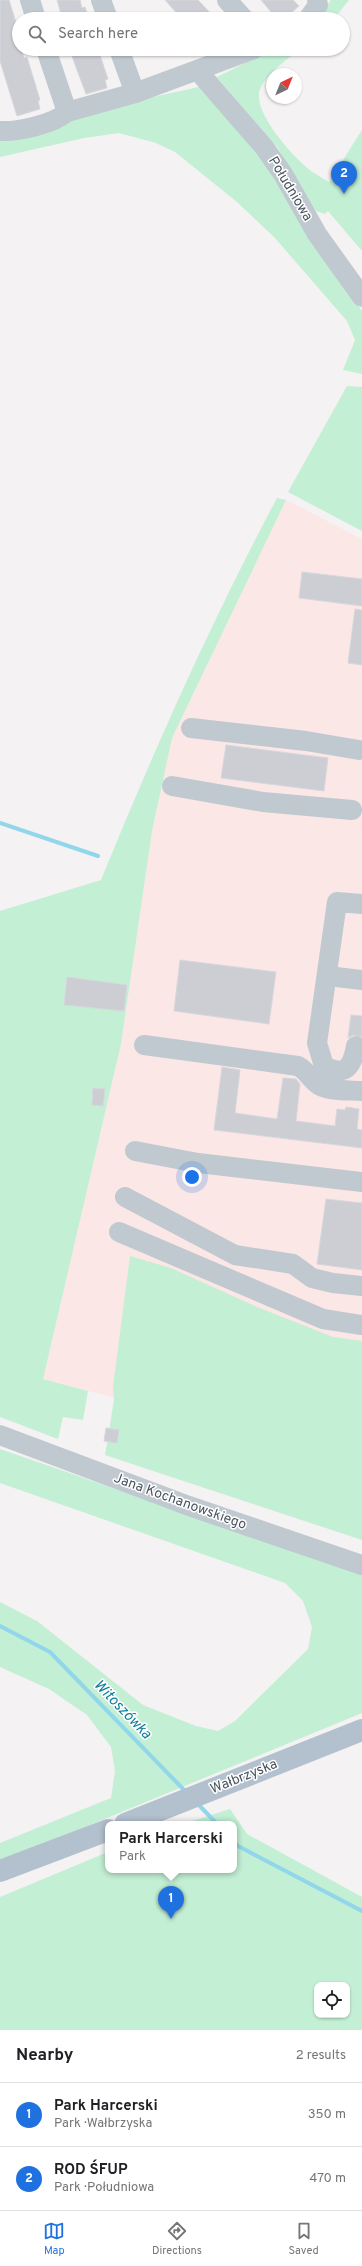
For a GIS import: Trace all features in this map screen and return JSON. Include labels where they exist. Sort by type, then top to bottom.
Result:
[{"type":"main road","name":"Wałbrzyska","points":[[133,1821],[362,1730]]},
{"type":"main road","points":[[0,1871],[105,1831]]},
{"type":"street","points":[[30,0],[34,12]]},
{"type":"street","points":[[101,0],[105,12]]},
{"type":"street","points":[[227,0],[238,12]]},
{"type":"street","points":[[313,12],[318,5],[317,0]]},
{"type":"street","points":[[48,56],[67,112]]},
{"type":"street","points":[[122,56],[135,93]]},
{"type":"street","points":[[0,131],[11,132],[60,119],[67,112],[135,93],[205,78],[242,56]]},
{"type":"street","name":"Południowa","points":[[205,78],[246,124],[279,168],[316,234],[362,297]]},
{"type":"street","points":[[191,728],[306,741],[359,750]]},
{"type":"street","points":[[172,786],[263,802],[352,810]]},
{"type":"street","points":[[356,1046],[354,1058],[350,1067],[342,1071],[324,1066],[317,1044],[328,976],[337,902],[362,904]]},
{"type":"street","points":[[328,976],[362,980]]},
{"type":"street","points":[[144,1045],[298,1066],[305,1070],[317,1084],[325,1088],[362,1091]]},
{"type":"street","points":[[135,1151],[198,1162],[362,1182]]},
{"type":"street","points":[[125,1197],[235,1255],[293,1264],[312,1278],[333,1283],[362,1286]]},
{"type":"street","points":[[119,1232],[323,1319],[362,1325]]},
{"type":"street","name":"Jana Kochanowskiego","points":[[0,1436],[189,1506],[362,1565]]},
{"type":"shaded area","points":[[286,500],[362,539],[362,1439],[115,1398],[43,1379],[121,1044],[152,831],[172,738]]},
{"type":"green space","points":[[331,0],[349,0],[340,12],[322,12]]},
{"type":"green space","points":[[260,56],[290,56],[276,68],[266,68],[266,80],[259,93],[260,102],[263,113],[269,124],[303,165],[329,182],[362,130],[362,251],[328,211],[325,214],[310,209],[278,148],[217,77]]},
{"type":"green space","points":[[203,86],[268,168],[362,311],[362,374],[343,370],[355,340],[347,321],[275,238],[237,202],[175,152],[156,143],[119,133],[84,138],[0,157],[0,136],[130,102]]},
{"type":"green space","points":[[347,386],[362,387],[362,531],[288,492]]},
{"type":"green space","points":[[277,498],[286,500],[172,738],[152,831],[121,1044],[43,1379],[88,1391],[83,1420],[63,1417],[58,1439],[0,1417],[0,911],[101,880],[206,639]]},
{"type":"green space","points":[[130,1256],[171,1268],[257,1307],[333,1337],[362,1341],[362,1540],[105,1455],[114,1400],[113,1387]]},
{"type":"green space","points":[[0,1449],[362,1574],[362,1713],[0,1862],[0,1843],[111,1798],[115,1771],[111,1747],[87,1715],[49,1689],[0,1667],[0,1602],[37,1621],[143,1705],[196,1726],[218,1731],[235,1721],[308,1649],[312,1627],[303,1601],[285,1583],[0,1483]]},
{"type":"green space","points":[[230,1809],[247,1834],[362,1897],[362,2030],[0,2030],[0,1897],[105,1853],[105,1873],[237,1873],[237,1821],[192,1821]]},
{"type":"building","points":[[0,0],[9,0],[13,12],[12,56],[27,57],[40,100],[38,101],[40,109],[17,116],[0,61]]},
{"type":"building","points":[[57,0],[80,0],[82,8],[85,7],[87,12],[60,12]]},
{"type":"building","points":[[165,0],[198,0],[209,12],[176,12]]},
{"type":"building","points":[[261,0],[293,0],[299,6],[292,12],[271,12]]},
{"type":"building","points":[[72,56],[100,56],[108,79],[105,80],[107,88],[86,94]]},
{"type":"building","points":[[302,572],[362,579],[362,606],[299,598]]},
{"type":"building","points":[[355,609],[362,610],[362,665],[348,663]]},
{"type":"building","points":[[226,745],[328,758],[324,791],[221,778]]},
{"type":"building","points":[[180,960],[276,972],[269,1024],[174,1011]]},
{"type":"building","points":[[67,977],[127,985],[124,1011],[64,1005]]},
{"type":"building","points":[[351,1015],[362,1016],[362,1037],[353,1035],[348,1038]]},
{"type":"building","points":[[222,1067],[240,1070],[235,1113],[277,1119],[283,1078],[296,1079],[300,1084],[296,1121],[335,1126],[337,1109],[345,1110],[346,1107],[359,1109],[357,1129],[362,1130],[362,1148],[214,1130]]},
{"type":"building","points":[[93,1088],[105,1089],[103,1106],[92,1105]]},
{"type":"building","points":[[326,1199],[362,1203],[362,1270],[317,1264]]},
{"type":"building","points":[[106,1428],[119,1430],[117,1443],[104,1441]]},
{"type":"waterway","points":[[0,823],[98,856]]},
{"type":"waterway","name":"Witoszówka","points":[[0,1626],[50,1652],[186,1792]]},
{"type":"waterway","name":"Witoszówka","points":[[197,1803],[214,1821]]},
{"type":"waterway","name":"Witoszówka","points":[[237,1845],[362,1911]]},
{"type":"place","name":"ROD ŚFUP","points":[[344,194]]},
{"type":"place","name":"Park Harcerski","points":[[171,1919]]}]
